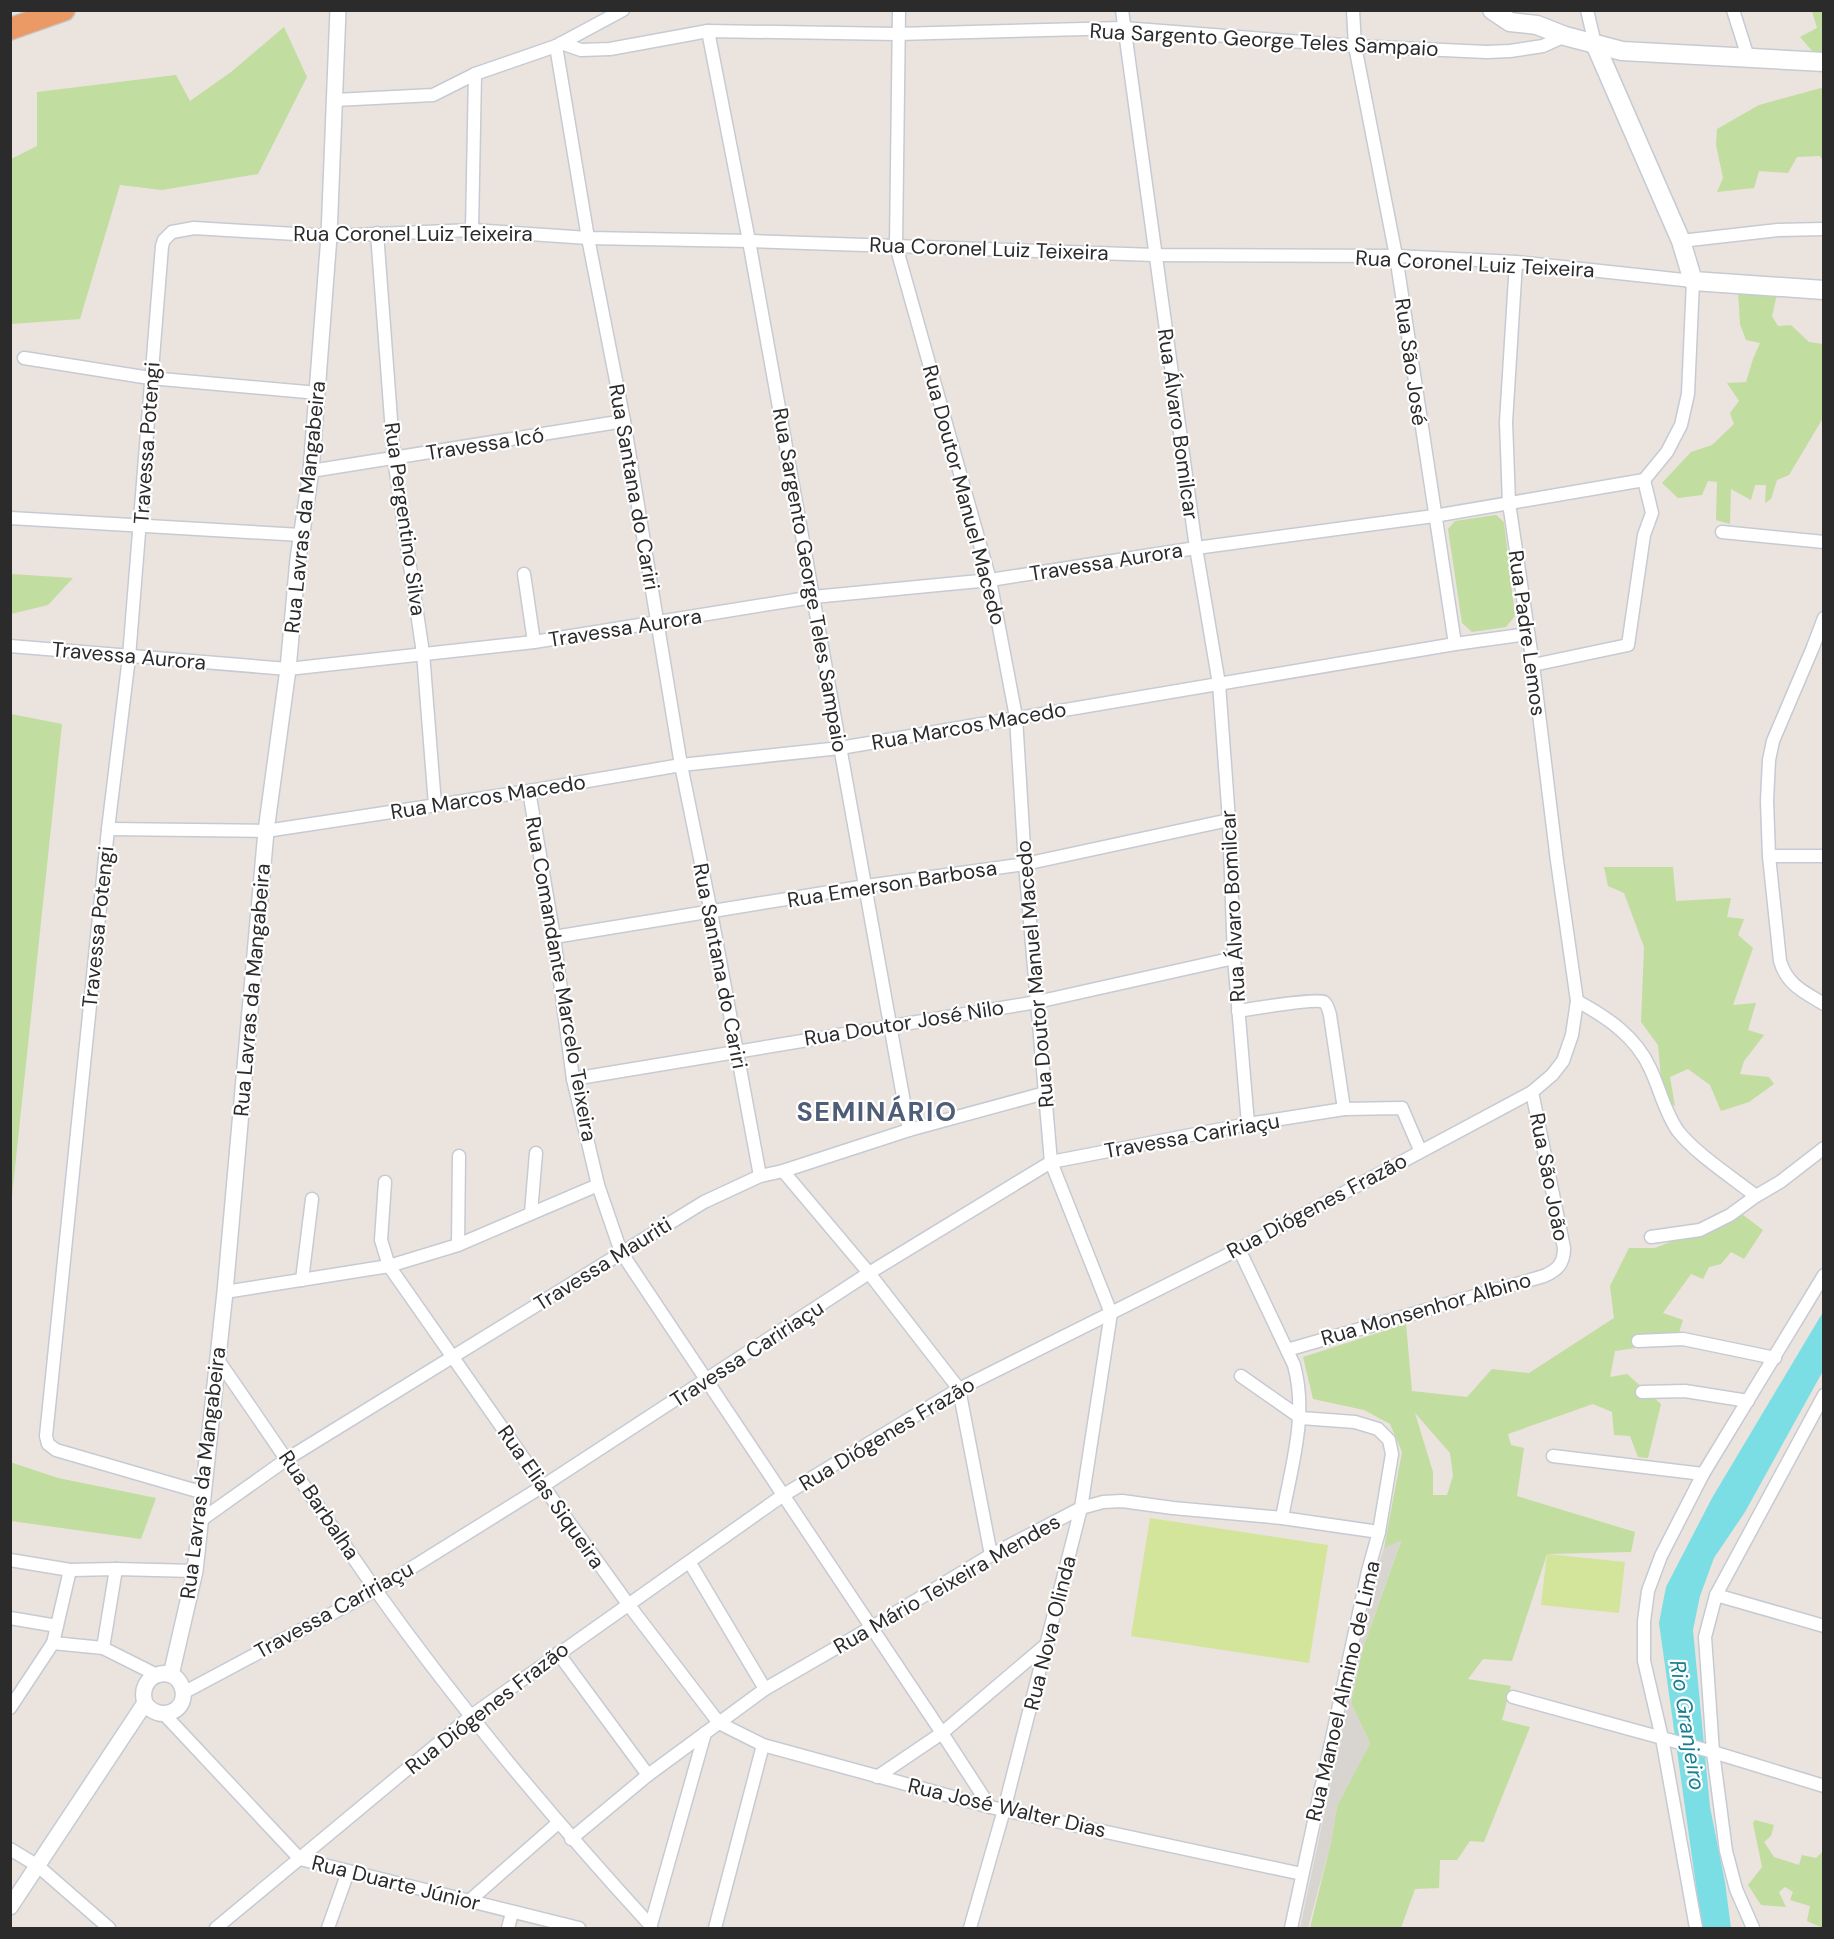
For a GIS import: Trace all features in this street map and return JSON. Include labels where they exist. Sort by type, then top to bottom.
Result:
[{"type":"highway","points":[[10,29],[64,10]]},
{"type":"main road","points":[[1492,10],[1510,22],[1537,25],[1565,36],[1622,51],[1824,62]]},
{"type":"main road","points":[[1525,10],[1537,25]]},
{"type":"main road","points":[[1595,44],[1681,241],[1693,280]]},
{"type":"main road","name":"Rua Coronel Luiz Teixeira","points":[[1693,280],[1824,290]]},
{"type":"street","points":[[335,100],[433,95],[475,74],[558,45],[623,10]]},
{"type":"street","name":"Rua Doutor Manuel Macedo","points":[[899,10],[896,246],[990,580],[1016,717],[1025,864],[1051,1162],[1111,1312]]},
{"type":"street","name":"Rua Álvaro Bomilcar","points":[[1122,10],[1196,548],[1219,684],[1229,820],[1234,958],[1248,1124]]},
{"type":"street","name":"Rua São José","points":[[1353,10],[1355,46],[1396,256],[1455,644]]},
{"type":"street","points":[[1587,10],[1595,44]]},
{"type":"street","points":[[1733,10],[1748,57]]},
{"type":"street","name":"Rua Lavras da Mangabeira","points":[[10,1907],[145,1703],[144,1686],[152,1677],[164,1675],[195,1571],[225,1292],[266,831],[288,669],[301,535],[311,471],[329,236],[341,12]]},
{"type":"street","name":"Rua Sargento George Teles Sampaio","points":[[558,45],[581,50],[610,49],[708,31],[897,34],[1123,28],[1355,46],[1499,52],[1544,46],[1565,36]]},
{"type":"street","name":"Rua Sargento George Teles Sampaio","points":[[708,31],[749,241],[892,1025],[909,1130]]},
{"type":"street","name":"Rua Santana do Cariri","points":[[558,45],[588,238],[624,422],[681,765],[760,1176]]},
{"type":"street","points":[[472,230],[475,74]]},
{"type":"street","name":"Rua Coronel Luiz Teixeira","points":[[162,246],[164,240],[172,232],[194,228],[329,236],[472,230],[588,238],[749,241],[1155,255],[1396,256],[1516,262],[1693,280]]},
{"type":"street","points":[[1681,241],[1778,230],[1824,229]]},
{"type":"street","name":"Rua Pergentino Silva","points":[[377,233],[394,459],[423,653],[435,805]]},
{"type":"street","name":"Travessa Potengi","points":[[162,246],[129,657],[108,829],[46,1436],[48,1444],[56,1450],[204,1493]]},
{"type":"street","name":"Rua Padre Lemos","points":[[1516,262],[1506,422],[1509,503],[1533,665],[1577,1001]]},
{"type":"street","points":[[1533,665],[1628,645],[1644,535],[1652,513],[1644,480],[1667,452],[1681,425],[1688,394],[1693,280]]},
{"type":"street","points":[[24,358],[150,378],[318,393]]},
{"type":"street","name":"Travessa Icó","points":[[311,471],[624,422]]},
{"type":"street","name":"Travessa Aurora","points":[[10,646],[288,669],[534,642],[813,597],[990,580],[1196,548],[1434,516],[1644,480]]},
{"type":"street","points":[[10,518],[301,535]]},
{"type":"street","points":[[1722,532],[1824,542]]},
{"type":"street","name":"Travessa Aurora","points":[[524,574],[534,642]]},
{"type":"street","points":[[1824,618],[1773,741],[1769,760],[1767,801],[1769,856],[1783,972],[1787,979],[1804,993],[1824,1004]]},
{"type":"street","name":"Rua Marcos Macedo","points":[[108,829],[266,831],[530,791],[681,765],[840,748],[1455,644],[1528,634]]},
{"type":"street","name":"Rua Comandante Marcelo Teixeira","points":[[530,791],[554,937],[573,1079],[598,1185],[621,1251],[990,1807]]},
{"type":"street","name":"Rua Emerson Barbosa","points":[[554,937],[866,886],[1025,864],[1229,820]]},
{"type":"street","points":[[1769,856],[1824,856]]},
{"type":"street","name":"Rua Doutor José Nilo","points":[[573,1079],[1037,1002],[1234,958]]},
{"type":"street","points":[[1238,1011],[1317,1001],[1326,1004],[1330,1015],[1344,1109]]},
{"type":"street","points":[[1577,1001],[1620,1029],[1634,1043],[1650,1066],[1668,1113],[1678,1131],[1693,1146],[1756,1196]]},
{"type":"street","name":"Rua Diógenes Frazão","points":[[216,1929],[471,1716],[782,1496],[959,1389],[1239,1249],[1532,1092],[1552,1075],[1563,1061],[1572,1035],[1577,1001]]},
{"type":"street","name":"Rua São João","points":[[1532,1092],[1563,1241],[1562,1263]]},
{"type":"street","name":"Travessa Mauriti","points":[[201,1520],[288,1459],[621,1251],[704,1202],[760,1176],[783,1171],[909,1130],[1045,1093]]},
{"type":"street","name":"Travessa Caririaçu","points":[[183,1693],[376,1590],[543,1486],[869,1274],[1051,1162],[1248,1124],[1344,1109],[1399,1107],[1403,1110],[1420,1150]]},
{"type":"street","points":[[1651,1237],[1700,1230],[1730,1215],[1780,1182],[1824,1148]]},
{"type":"street","points":[[531,1213],[536,1153]]},
{"type":"street","points":[[458,1245],[459,1156]]},
{"type":"street","points":[[783,1171],[869,1274],[959,1389],[991,1555]]},
{"type":"street","name":"Rua Elias Siqueira","points":[[385,1182],[381,1240],[389,1266],[543,1486],[718,1723]]},
{"type":"street","points":[[225,1292],[389,1266],[458,1245],[598,1185]]},
{"type":"street","points":[[302,1280],[312,1199]]},
{"type":"street","points":[[1239,1249],[1294,1365],[1298,1380],[1301,1418],[1282,1518]]},
{"type":"street","name":"Rua Monsenhor Albino","points":[[1287,1350],[1544,1276],[1562,1263]]},
{"type":"street","points":[[1696,1929],[1662,1738],[1644,1661],[1644,1621],[1648,1591],[1661,1556],[1703,1474],[1824,1275]]},
{"type":"street","name":"Rua Nova Olinda","points":[[970,1929],[1048,1643],[1080,1508],[1111,1312]]},
{"type":"street","points":[[1638,1341],[1683,1339],[1775,1358]]},
{"type":"street","name":"Rua Barbalha","points":[[218,1360],[376,1590],[471,1716],[571,1839],[650,1927]]},
{"type":"street","points":[[1241,1376],[1301,1418]]},
{"type":"street","points":[[1642,1392],[1685,1391],[1748,1401]]},
{"type":"street","points":[[1753,1929],[1730,1871],[1713,1752],[1705,1637],[1716,1594],[1817,1420],[1824,1395]]},
{"type":"street","name":"Rua Manoel Almino de Lima","points":[[1291,1929],[1368,1570],[1379,1532],[1392,1454],[1389,1440],[1378,1429],[1370,1425],[1301,1418]]},
{"type":"street","points":[[1553,1456],[1703,1474]]},
{"type":"street","name":"Rua Mário Teixeira Mendes","points":[[571,1839],[648,1775],[765,1689],[991,1555],[1080,1508],[1103,1502],[1122,1501],[1282,1518],[1379,1532]]},
{"type":"street","points":[[10,1560],[70,1570],[195,1571]]},
{"type":"street","points":[[690,1563],[765,1689]]},
{"type":"street","points":[[103,1648],[116,1569]]},
{"type":"street","points":[[10,1708],[52,1643],[70,1570]]},
{"type":"street","points":[[1716,1594],[1824,1626]]},
{"type":"street","points":[[10,1618],[57,1626]]},
{"type":"street","points":[[52,1643],[103,1648],[180,1682],[183,1693],[180,1705],[171,1713],[164,1714]]},
{"type":"street","points":[[877,1777],[942,1733],[1048,1643]]},
{"type":"street","points":[[558,1653],[648,1775]]},
{"type":"street","points":[[1513,1697],[1713,1752],[1824,1786]]},
{"type":"street","name":"Rua Duarte Júnior","points":[[145,1703],[153,1711],[164,1714],[300,1859],[579,1929]]},
{"type":"street","name":"Rua José Walter Dias","points":[[718,1723],[763,1745],[990,1807],[1302,1874]]},
{"type":"street","points":[[650,1927],[705,1733]]},
{"type":"street","points":[[714,1929],[763,1745]]},
{"type":"street","points":[[468,1902],[558,1823]]},
{"type":"street","points":[[10,1849],[38,1866],[110,1929]]},
{"type":"street","points":[[328,1929],[348,1872]]},
{"type":"street","points":[[508,1929],[512,1913]]},
{"type":"green space","points":[[1812,11],[1823,11],[1823,53],[1813,52],[1800,37],[1817,28]]},
{"type":"green space","points":[[284,27],[307,77],[258,174],[162,190],[120,185],[80,319],[11,324],[11,159],[37,146],[37,92],[176,75],[190,101],[231,72]]},
{"type":"green space","points":[[1824,89],[1823,161],[1820,156],[1797,157],[1788,173],[1759,171],[1754,188],[1717,192],[1723,178],[1716,145],[1717,129],[1759,105]]},
{"type":"green space","points":[[1738,291],[1777,294],[1772,316],[1778,326],[1791,325],[1809,342],[1823,344],[1823,418],[1789,475],[1777,480],[1771,499],[1765,503],[1766,485],[1755,485],[1751,500],[1731,489],[1730,524],[1716,520],[1717,482],[1708,481],[1702,495],[1678,498],[1662,483],[1691,452],[1712,445],[1734,424],[1730,413],[1739,401],[1727,383],[1746,382],[1760,343],[1746,340],[1740,324]]},
{"type":"green space","points":[[1496,515],[1504,522],[1515,616],[1506,627],[1472,632],[1462,623],[1448,529],[1455,521]]},
{"type":"green space","points":[[10,574],[73,578],[48,605],[11,614]]},
{"type":"green space","points":[[10,714],[62,724],[11,1205]]},
{"type":"green space","points":[[1604,867],[1673,867],[1676,901],[1731,898],[1727,917],[1744,919],[1738,935],[1753,948],[1733,1005],[1756,1003],[1748,1030],[1764,1035],[1744,1061],[1740,1074],[1769,1077],[1774,1084],[1749,1102],[1721,1111],[1710,1085],[1688,1069],[1670,1077],[1675,1106],[1663,1100],[1658,1045],[1641,1022],[1644,947],[1624,893],[1608,886]]},
{"type":"green space","points":[[1744,1212],[1743,1215],[1763,1230],[1744,1259],[1731,1252],[1721,1264],[1709,1267],[1703,1279],[1691,1274],[1663,1313],[1683,1320],[1676,1342],[1615,1351],[1610,1377],[1627,1374],[1661,1404],[1648,1458],[1638,1457],[1630,1436],[1614,1435],[1612,1412],[1593,1404],[1508,1434],[1511,1445],[1524,1448],[1517,1496],[1635,1532],[1631,1552],[1547,1554],[1512,1661],[1483,1659],[1468,1679],[1511,1686],[1502,1720],[1530,1727],[1484,1842],[1470,1841],[1457,1860],[1440,1860],[1439,1888],[1415,1889],[1401,1928],[1310,1928],[1331,1842],[1337,1806],[1370,1743],[1351,1703],[1362,1651],[1401,1541],[1384,1548],[1402,1452],[1390,1424],[1364,1410],[1313,1399],[1303,1357],[1406,1324],[1412,1391],[1467,1397],[1492,1369],[1529,1373],[1614,1318],[1610,1286],[1629,1248],[1655,1248]],"holes":[[[1415,1413],[1450,1453],[1453,1476],[1447,1495],[1433,1495],[1433,1472]]]},
{"type":"green space","points":[[10,1462],[58,1478],[156,1498],[141,1539],[11,1521]]},
{"type":"green space","points":[[1150,1518],[1328,1545],[1309,1663],[1131,1636]]},
{"type":"green space","points":[[1547,1554],[1625,1562],[1619,1613],[1541,1605]]},
{"type":"green space","points":[[1755,1820],[1774,1825],[1771,1836],[1764,1842],[1774,1857],[1799,1865],[1802,1855],[1816,1858],[1823,1851],[1823,1928],[1807,1921],[1810,1906],[1790,1900],[1793,1892],[1785,1887],[1779,1892],[1786,1907],[1761,1905],[1748,1885],[1762,1867],[1753,1823]]},
{"type":"shaded area","points":[[1401,1540],[1362,1651],[1351,1703],[1370,1743],[1337,1806],[1331,1842],[1308,1928],[1300,1928],[1375,1576],[1384,1548]]},
{"type":"water","name":"Rio Granjeiro","points":[[1823,1312],[1823,1371],[1745,1512],[1714,1558],[1700,1596],[1693,1630],[1710,1807],[1725,1882],[1731,1928],[1702,1928],[1659,1623],[1666,1587],[1712,1498]]},
{"type":"district","name":"SEMINÁRIO","points":[[877,1112]]}]
